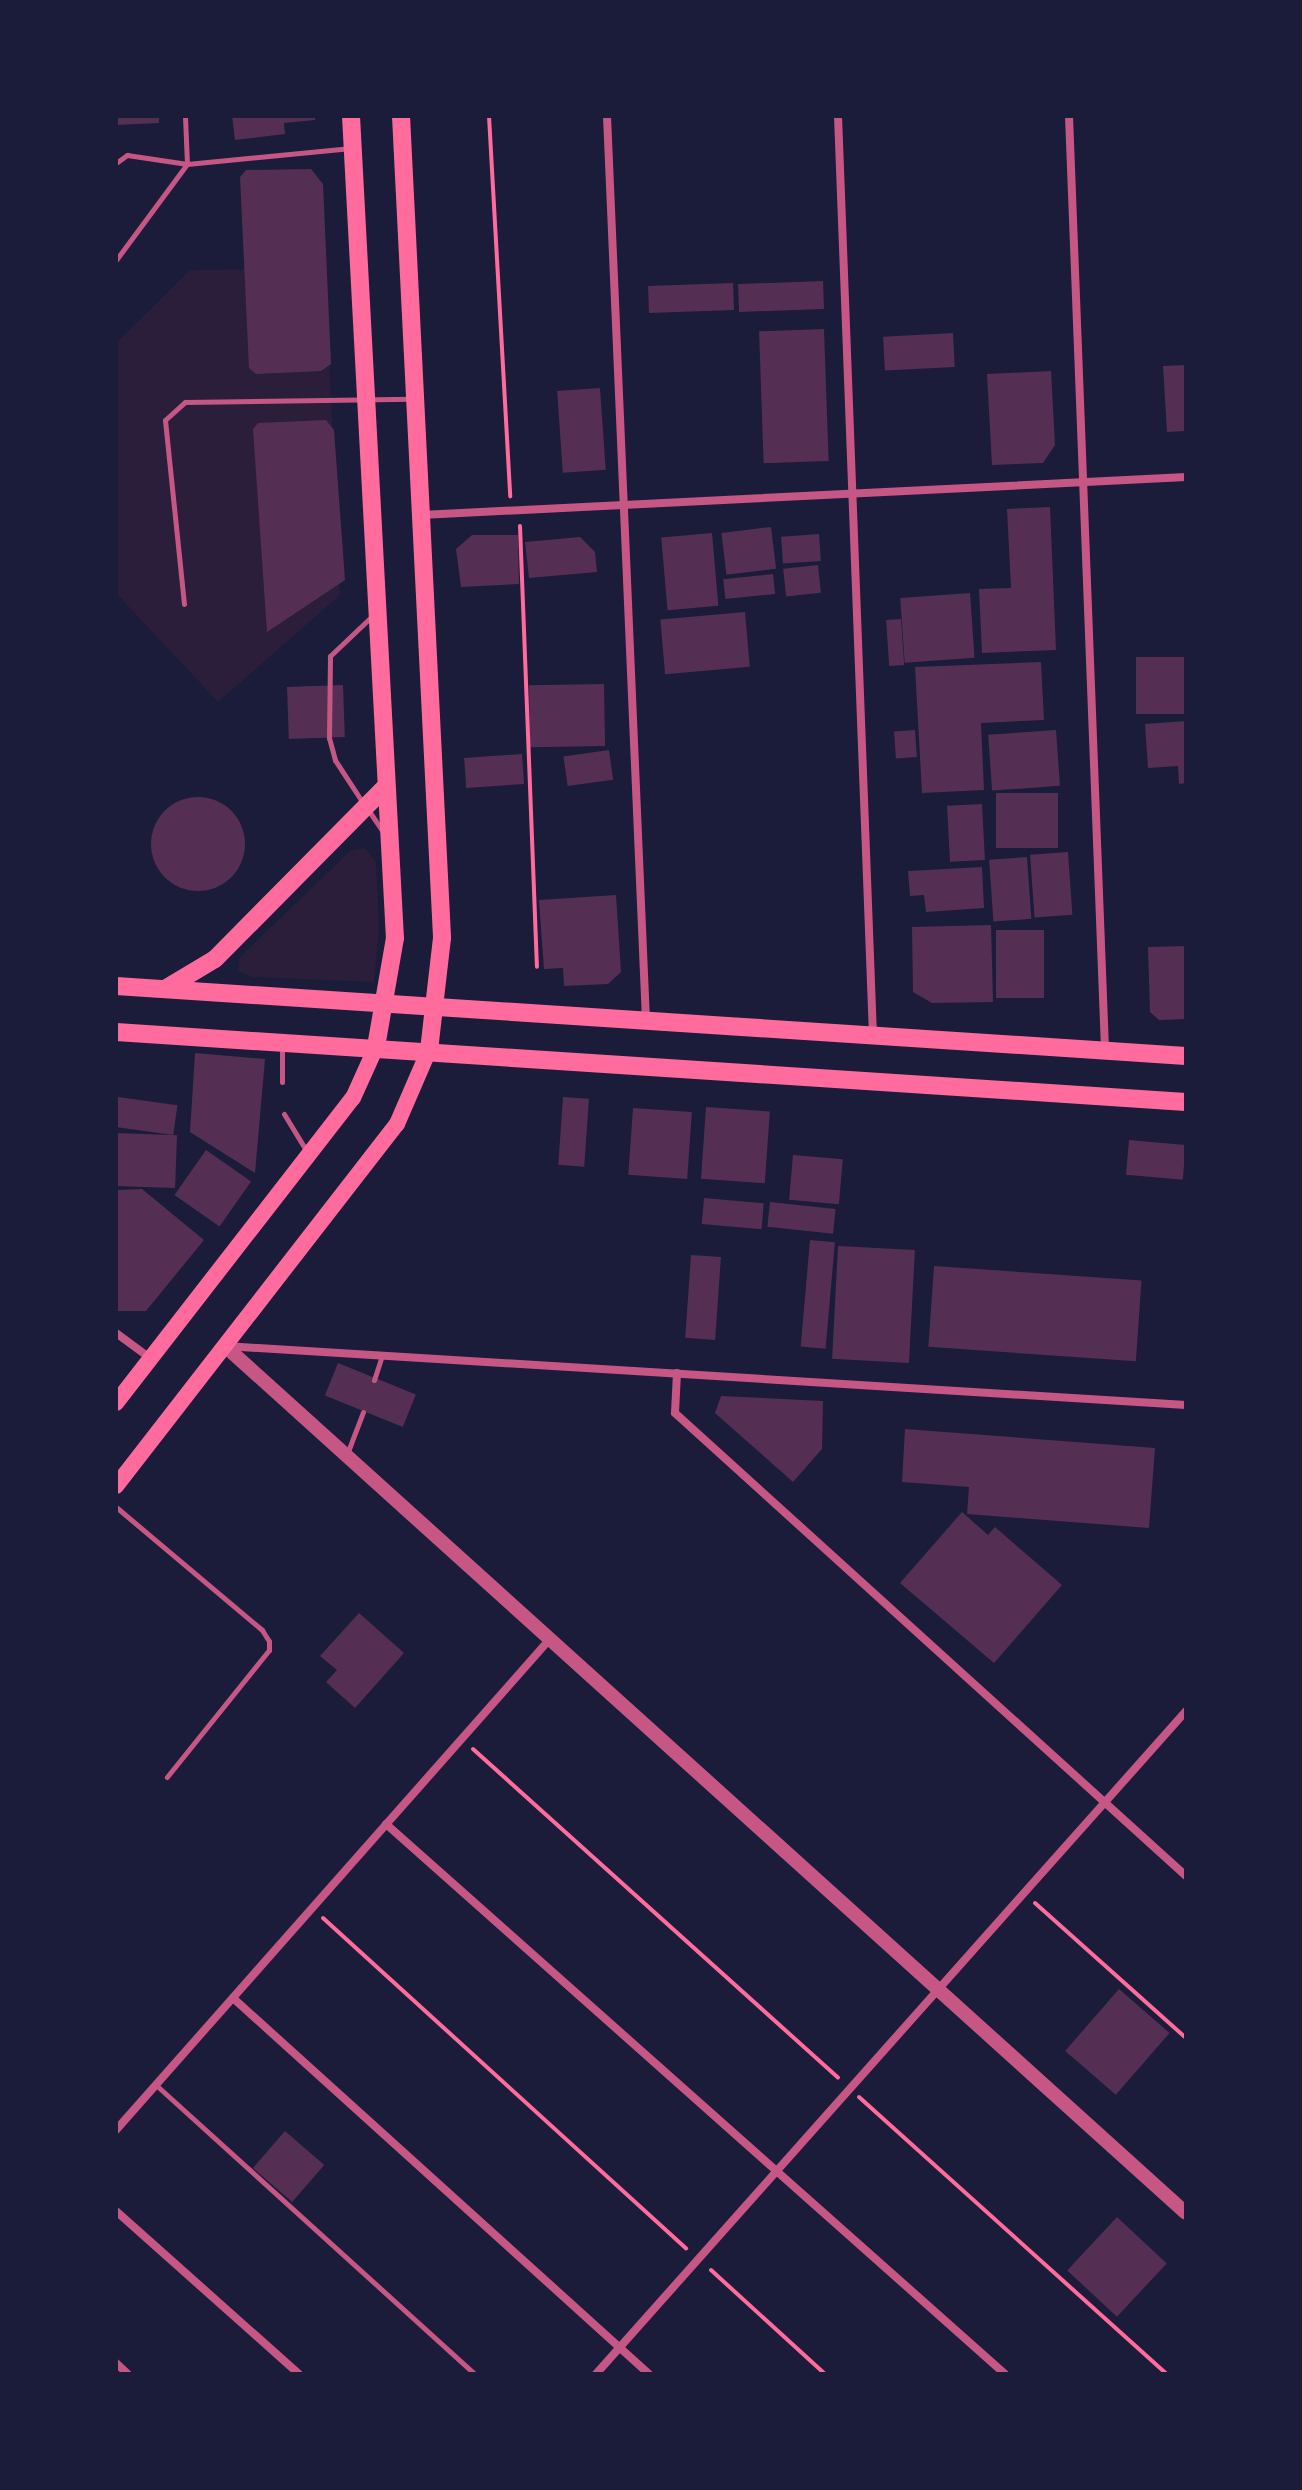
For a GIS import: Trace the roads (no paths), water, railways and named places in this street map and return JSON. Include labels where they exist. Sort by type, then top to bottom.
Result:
[{"type":"main road","points":[[116,1403],[353,1098],[376,1047],[386,1002],[395,938],[351,116]]},
{"type":"main road","points":[[116,1486],[397,1124],[429,1050],[442,938],[401,116]]},
{"type":"main road","points":[[165,989],[215,959],[385,787]]},
{"type":"main road","points":[[116,986],[1186,1056]]},
{"type":"main road","points":[[116,1032],[429,1050],[1186,1102]]},
{"type":"street","points":[[607,116],[646,1020]]},
{"type":"street","points":[[838,116],[873,1035]]},
{"type":"street","points":[[1069,116],[1105,1051]]},
{"type":"street","points":[[420,515],[1186,477]]},
{"type":"street","points":[[116,1333],[150,1358]]},
{"type":"street","points":[[225,1346],[1186,1405]]},
{"type":"street","points":[[225,1346],[1186,2213]]},
{"type":"street","points":[[677,1373],[675,1413],[1186,1876]]},
{"type":"street","points":[[116,2130],[550,1639]]},
{"type":"street","points":[[596,2374],[1185,1714]]},
{"type":"street","points":[[386,1824],[1005,2374]]},
{"type":"street","points":[[233,1998],[649,2374]]},
{"type":"street","points":[[116,2211],[299,2374]]},
{"type":"street","points":[[116,2363],[128,2374]]},
{"type":"lane","points":[[116,260],[187,164],[185,116]]},
{"type":"lane","points":[[116,163],[127,155],[187,164],[353,148]]},
{"type":"lane","points":[[184,604],[165,420],[185,402],[415,399]]},
{"type":"lane","points":[[378,611],[330,656],[329,738],[335,760],[388,839]]},
{"type":"lane","points":[[282,1042],[282,1082]]},
{"type":"lane","points":[[284,1114],[310,1154]]},
{"type":"lane","points":[[374,1380],[382,1355]]},
{"type":"lane","points":[[346,1455],[363,1412]]},
{"type":"lane","points":[[116,1507],[262,1630],[269,1641],[269,1650],[167,1777]]},
{"type":"lane","points":[[156,2085],[475,2374]]}]
